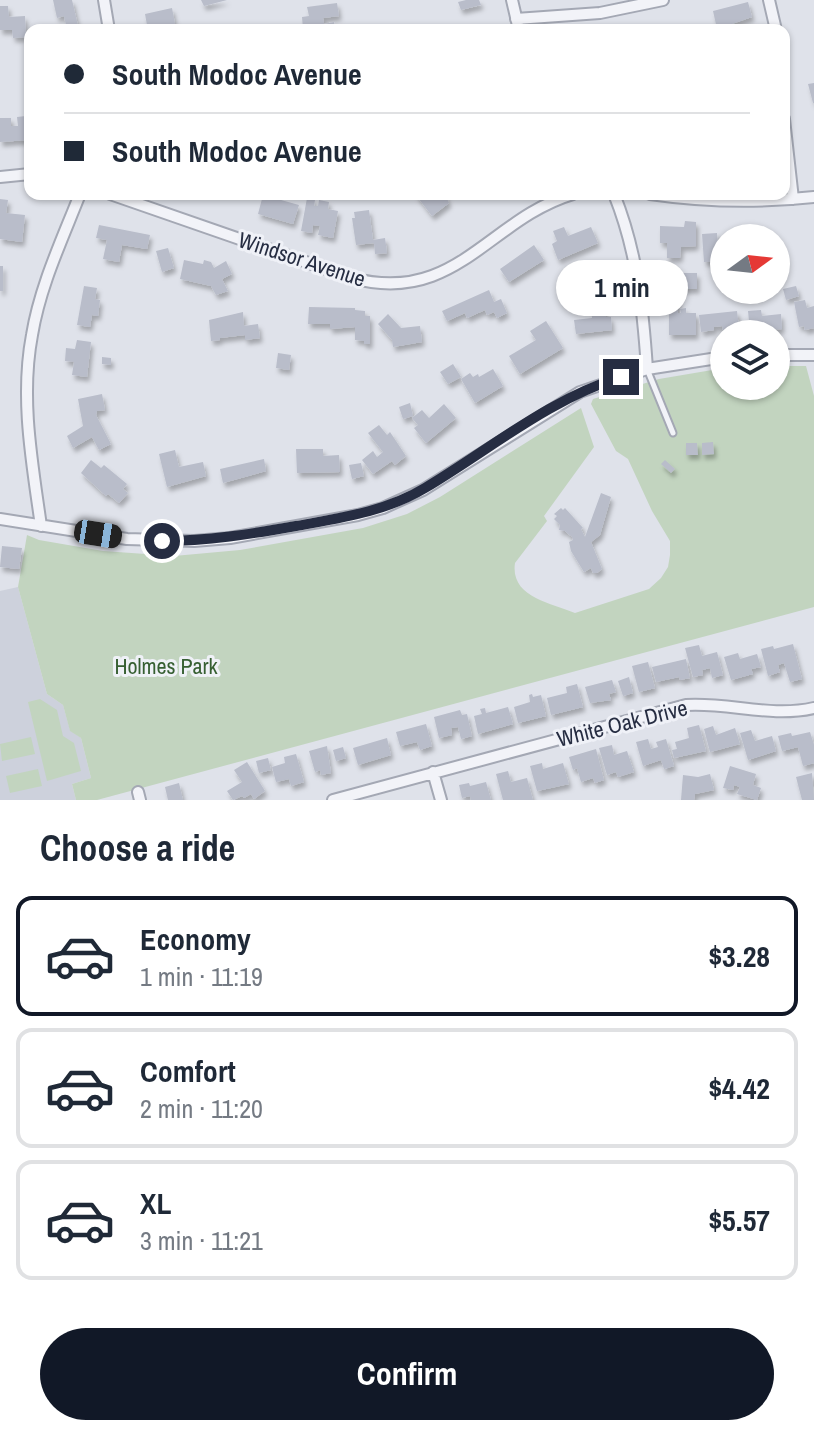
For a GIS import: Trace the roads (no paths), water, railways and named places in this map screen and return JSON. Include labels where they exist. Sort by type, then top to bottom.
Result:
[{"type":"street","points":[[104,0],[108,24]]},
{"type":"street","points":[[512,0],[518,24]]},
{"type":"street","points":[[525,24],[663,0]]},
{"type":"street","points":[[769,0],[775,24]]},
{"type":"street","points":[[790,172],[793,199]]},
{"type":"street","points":[[0,177],[24,175]]},
{"type":"street","points":[[790,199],[814,197]]},
{"type":"street","points":[[41,526],[26,393],[31,336],[44,286],[78,200]]},
{"type":"street","name":"Windsor Avenue","points":[[127,200],[352,278],[381,284],[429,277],[454,267],[537,209],[559,200]]},
{"type":"street","points":[[616,200],[635,259],[644,318],[647,369]]},
{"type":"street","points":[[713,200],[758,200]]},
{"type":"street","points":[[790,355],[814,355]]},
{"type":"street","points":[[0,519],[127,539],[194,541],[230,538],[358,515],[383,508],[423,490],[580,392],[647,369],[710,359]]},
{"type":"street","name":"White Oak Drive","points":[[333,800],[686,705],[722,705],[772,713],[814,708]]},
{"type":"street","points":[[433,772],[441,800]]},
{"type":"lane","points":[[647,369],[673,433]]},
{"type":"park label","name":"Holmes Park","points":[[166,666]]}]
